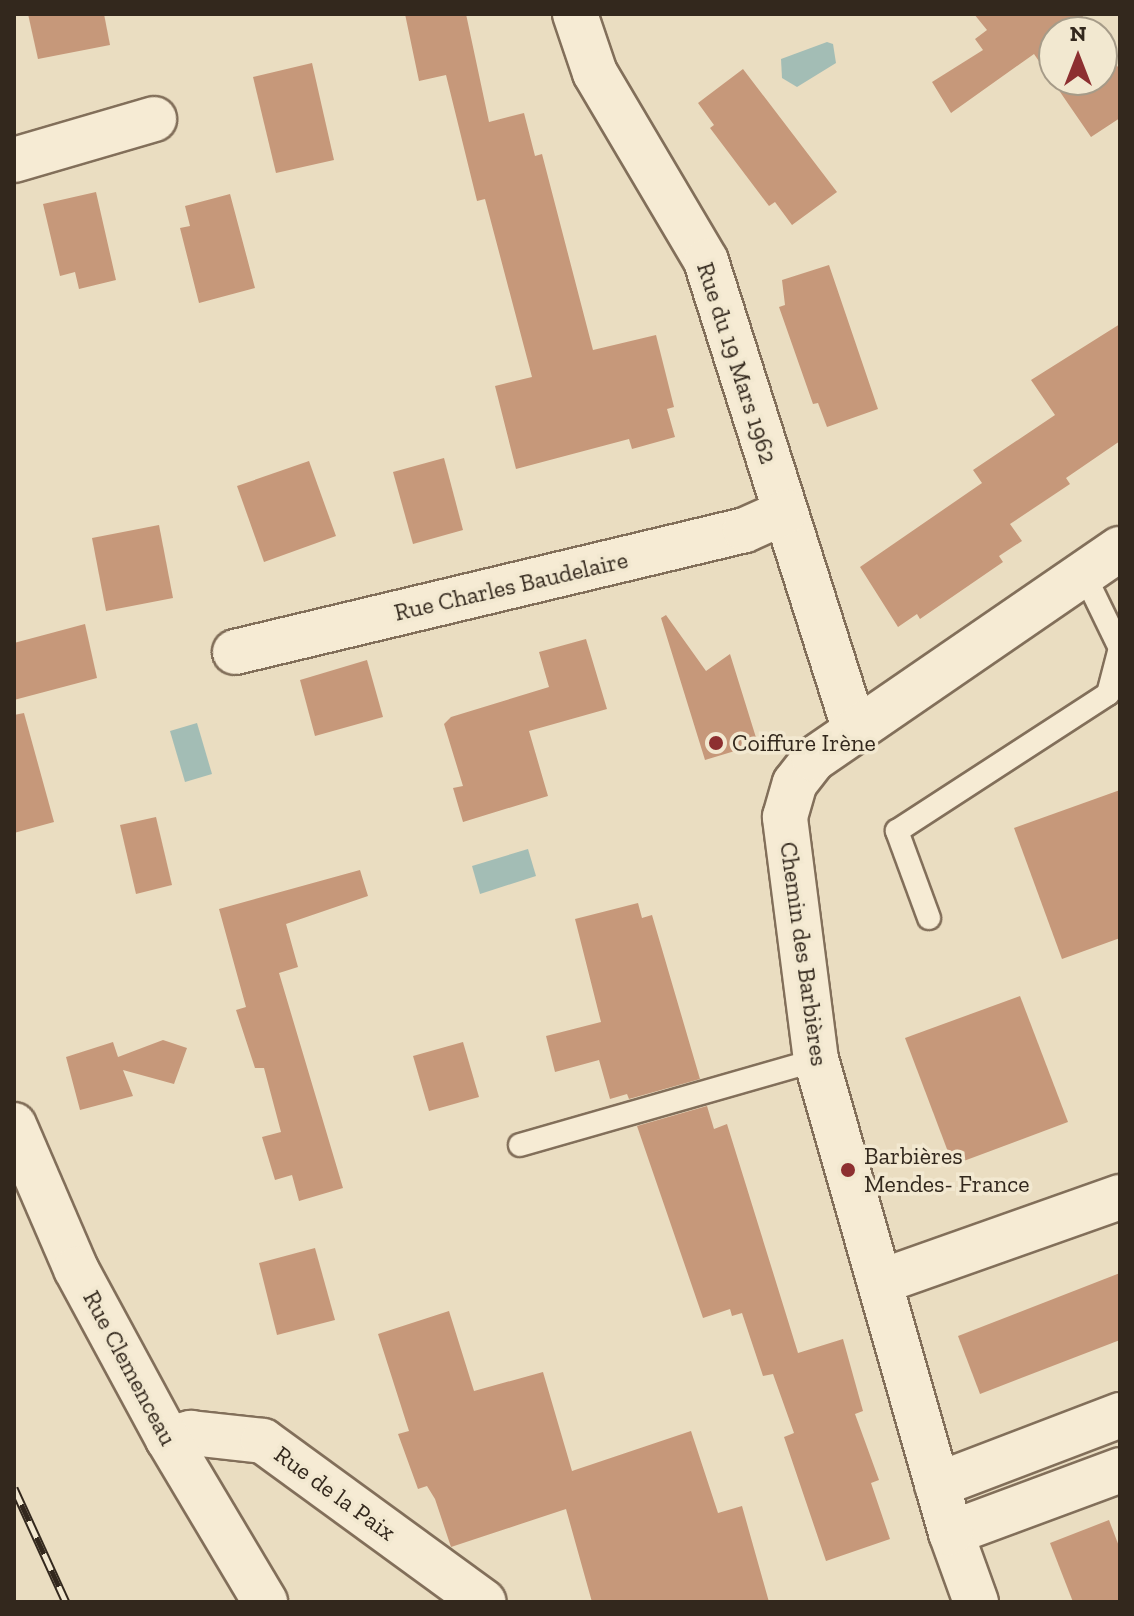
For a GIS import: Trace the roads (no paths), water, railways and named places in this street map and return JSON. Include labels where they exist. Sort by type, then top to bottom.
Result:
[{"type":"street","name":"Rue du 19 Mars 1962","points":[[575,14],[595,73],[706,261],[855,731]]},
{"type":"street","points":[[14,160],[154,119]]},
{"type":"street","name":"Rue Charles Baudelaire","points":[[235,652],[745,530],[785,512]]},
{"type":"street","name":"Chemin des Barbières","points":[[976,1602],[951,1533],[816,1060],[785,817],[795,783],[814,759],[1120,549]]},
{"type":"street","name":"Rue Clemenceau","points":[[14,1125],[76,1269],[168,1439],[265,1602]]},
{"type":"street","points":[[880,1282],[1120,1197]]},
{"type":"street","points":[[937,1485],[1120,1415]]},
{"type":"street","name":"Rue de la Paix","points":[[168,1439],[191,1433],[263,1441],[484,1602]]},
{"type":"street","points":[[951,1533],[1120,1470]]},
{"type":"lane","points":[[929,918],[897,831],[1108,694],[1120,648],[1084,574]]},
{"type":"lane","points":[[520,1145],[816,1060]]},
{"type":"water","points":[[827,42],[833,44],[836,63],[797,87],[782,78],[781,59]]},
{"type":"water","points":[[197,723],[212,774],[185,782],[170,731]]},
{"type":"water","points":[[528,849],[536,876],[480,894],[472,866]]},
{"type":"railway","points":[[14,1488],[66,1602]]},
{"type":"place","name":"Coiffure Irène","points":[[716,743]]},
{"type":"place","name":"Barbières Mendes- France","points":[[848,1170]]}]
